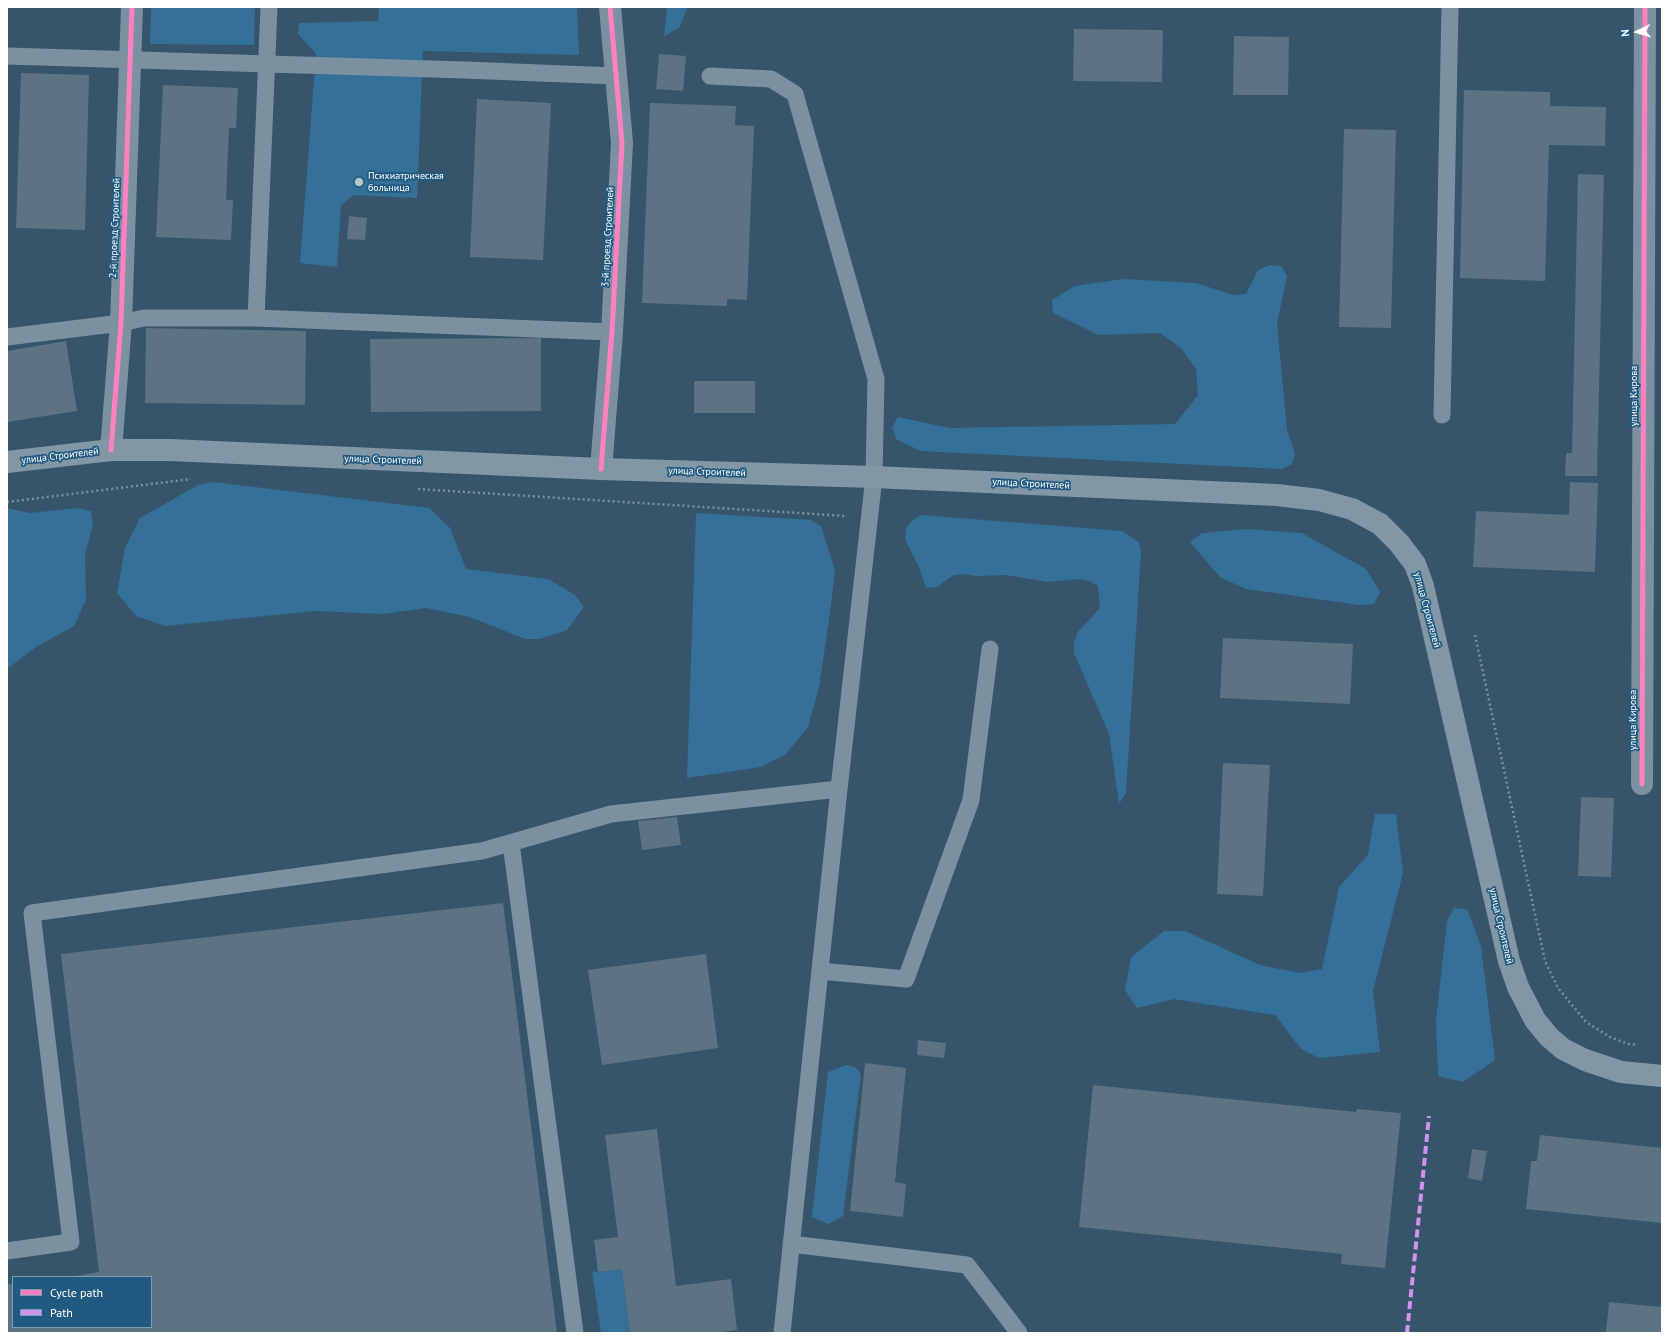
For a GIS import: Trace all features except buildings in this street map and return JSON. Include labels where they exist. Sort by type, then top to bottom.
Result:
[{"type":"main road","name":"улица Строителей","points":[[7,462],[112,450],[170,450],[601,469],[874,477],[1277,495],[1319,500],[1352,509],[1380,524],[1399,543],[1415,564],[1423,586],[1509,961],[1518,987],[1535,1020],[1549,1037],[1563,1049],[1585,1060],[1621,1072],[1662,1076]]},
{"type":"street","name":"2-й проезд Строителей","points":[[112,450],[121,323],[132,7]]},
{"type":"street","name":"3-й проезд Строителей","points":[[601,469],[612,332],[622,143],[610,7]]},
{"type":"street","name":"улица Кирова","points":[[1642,784],[1645,7]]},
{"type":"lane","points":[[256,318],[269,7]]},
{"type":"lane","points":[[1442,415],[1450,7]]},
{"type":"lane","points":[[7,56],[615,76]]},
{"type":"lane","points":[[710,76],[771,79],[795,94],[876,379],[874,477],[870,518],[839,788],[782,1333]]},
{"type":"lane","points":[[7,337],[121,323],[144,318],[256,318],[612,332]]},
{"type":"lane","points":[[820,971],[906,980],[971,800],[990,649]]},
{"type":"lane","points":[[7,1251],[70,1242],[32,913],[482,852],[611,814],[839,788]]},
{"type":"lane","points":[[512,843],[575,1333]]},
{"type":"lane","points":[[791,1244],[967,1265],[1019,1333]]},
{"type":"path","points":[[7,502],[196,479]]},
{"type":"path","points":[[415,489],[870,518]]},
{"type":"path","points":[[1475,635],[1545,961],[1558,988],[1586,1022],[1610,1037],[1628,1044],[1642,1046]]},
{"type":"shaded area","points":[[151,7],[255,7],[254,45],[150,44]]},
{"type":"shaded area","points":[[379,7],[577,7],[579,55],[423,51],[417,198],[354,195],[341,205],[337,267],[300,263],[316,54],[298,34],[299,23],[378,21]]},
{"type":"shaded area","points":[[667,7],[688,7],[679,28],[664,36]]},
{"type":"shaded area","points":[[1270,265],[1281,266],[1287,276],[1277,323],[1287,430],[1295,453],[1292,464],[1282,469],[921,451],[897,440],[892,428],[898,417],[949,428],[1175,424],[1198,395],[1196,369],[1181,348],[1160,333],[1099,335],[1053,313],[1052,300],[1075,286],[1124,279],[1196,283],[1233,295],[1246,294],[1258,270]]},
{"type":"shaded area","points":[[213,482],[429,508],[450,528],[466,569],[548,579],[575,595],[584,607],[567,630],[540,639],[525,639],[470,617],[426,608],[383,614],[315,611],[165,626],[136,616],[117,593],[125,548],[140,518],[198,485]]},
{"type":"shaded area","points":[[7,508],[30,513],[77,508],[91,511],[93,525],[85,554],[86,600],[74,626],[36,647],[7,669]]},
{"type":"shaded area","points":[[696,513],[811,520],[821,526],[835,570],[819,687],[808,727],[786,754],[761,767],[687,778]]},
{"type":"shaded area","points":[[922,515],[1122,531],[1139,542],[1141,552],[1126,793],[1119,804],[1109,734],[1074,653],[1074,642],[1078,632],[1100,608],[1098,586],[1089,581],[1079,579],[1047,582],[1006,575],[975,576],[965,574],[954,575],[937,587],[926,588],[919,567],[905,539],[906,528],[913,520]]},
{"type":"shaded area","points":[[1246,529],[1302,533],[1366,569],[1380,592],[1374,604],[1359,605],[1246,589],[1220,577],[1190,542],[1202,533]]},
{"type":"shaded area","points":[[1375,814],[1396,814],[1403,873],[1373,991],[1380,1052],[1319,1058],[1301,1049],[1275,1015],[1174,999],[1137,1008],[1125,990],[1131,957],[1164,931],[1185,931],[1260,965],[1300,973],[1322,969],[1339,887],[1368,855]]},
{"type":"shaded area","points":[[1454,908],[1467,909],[1481,946],[1495,1060],[1463,1082],[1438,1076],[1436,1020],[1447,921]]},
{"type":"shaded area","points":[[846,1065],[855,1067],[861,1074],[843,1216],[828,1224],[812,1217],[828,1072]]},
{"type":"shaded area","points":[[622,1269],[630,1333],[601,1333],[592,1271],[598,1272]]},
{"type":"marked path","points":[[1407,1333],[1429,1116]]},
{"type":"cycle path","points":[[111,450],[121,323],[132,7]]},
{"type":"cycle path","points":[[601,469],[612,332],[622,143],[610,7]]},
{"type":"cycle path","points":[[1642,784],[1645,7]]},
{"type":"place","name":"Психиатрическая больница","points":[[359,182]]}]
